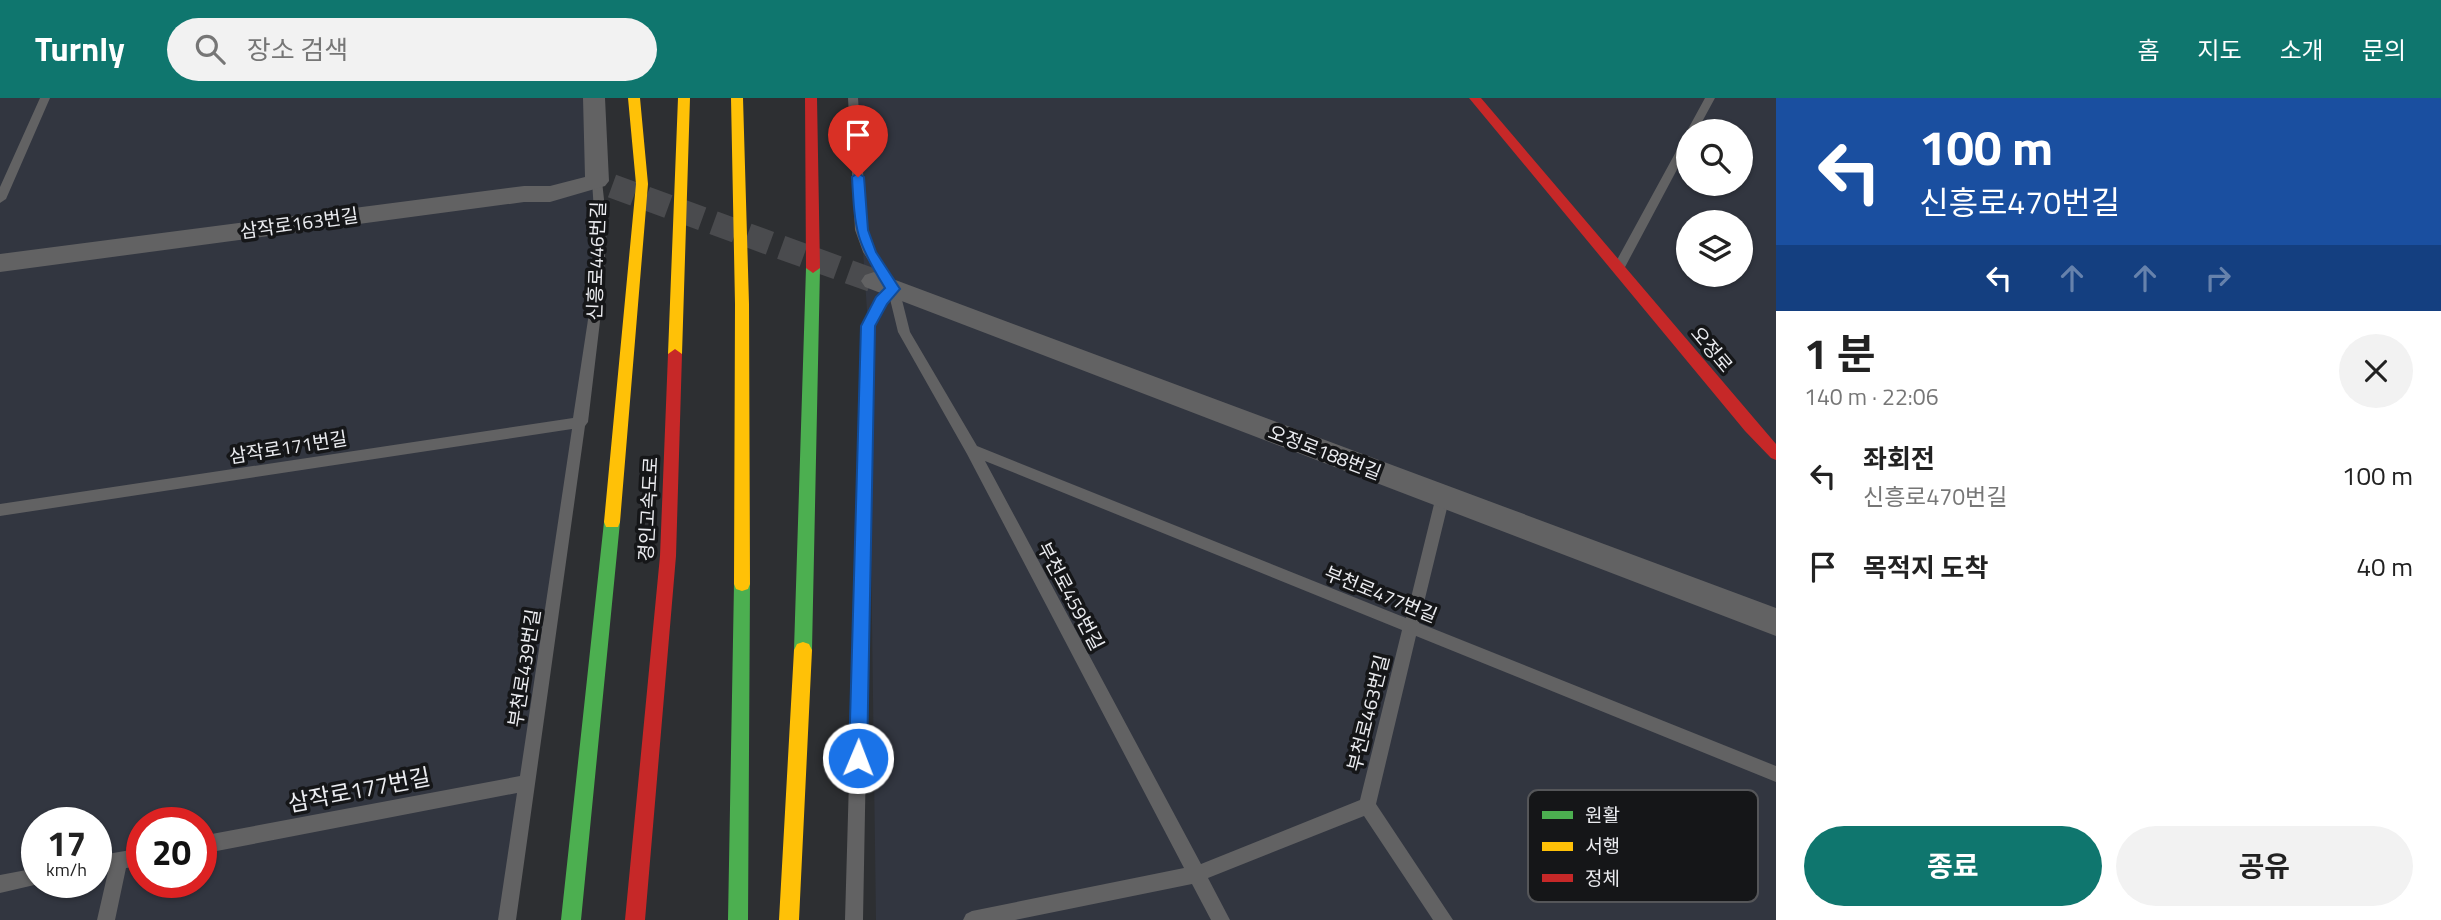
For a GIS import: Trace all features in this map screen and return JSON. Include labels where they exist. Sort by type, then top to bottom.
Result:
[{"type":"main road","points":[[571,920],[642,184],[634,98]]},
{"type":"main road","name":"경인고속도로","points":[[635,920],[668,556],[684,98]]},
{"type":"main road","points":[[737,98],[741,222],[743,599],[738,920]]},
{"type":"main road","points":[[789,920],[800,736],[812,402],[814,221],[811,98]]},
{"type":"main road","name":"오정로","points":[[1475,98],[1750,427],[1776,454]]},
{"type":"street","name":"신흥로446번길","points":[[594,98],[604,183]]},
{"type":"street","name":"삼작로163번길","points":[[0,263],[524,194],[550,194],[604,183]]},
{"type":"street","name":"오정로188번길","points":[[883,285],[1776,622]]},
{"type":"lane","points":[[0,199],[45,98]]},
{"type":"lane","name":"부천로459번길","points":[[853,98],[861,230],[904,332],[972,450],[1221,920]]},
{"type":"lane","points":[[1699,119],[1710,98]]},
{"type":"lane","points":[[1618,269],[1676,161]]},
{"type":"lane","name":"신흥로446번길","points":[[581,422],[595,313],[604,183]]},
{"type":"lane","points":[[855,920],[868,326],[881,301],[883,285]]},
{"type":"lane","name":"삼작로171번길","points":[[0,510],[581,422]]},
{"type":"lane","name":"부천로439번길","points":[[507,920],[581,422]]},
{"type":"lane","name":"부천로477번길","points":[[972,450],[1776,774]]},
{"type":"lane","name":"부천로463번길","points":[[1367,806],[1443,496]]},
{"type":"lane","name":"삼작로177번길","points":[[217,842],[526,783]]},
{"type":"lane","points":[[972,920],[1197,874],[1367,806],[1444,920]]},
{"type":"lane","points":[[112,862],[126,860]]},
{"type":"lane","points":[[106,920],[119,861]]},
{"type":"lane","points":[[0,884],[21,880]]},
{"type":"shaded area","points":[[0,98],[594,98],[601,227],[507,920],[0,920]]},
{"type":"shaded area","points":[[853,98],[1776,98],[1776,920],[876,920],[868,326]]},
{"type":"tunnel","points":[[612,186],[874,281]]},
{"type":"traffic: fast","points":[[803,650],[813,268]]},
{"type":"traffic: fast","points":[[571,920],[612,522]]},
{"type":"traffic: fast","points":[[738,920],[742,584]]},
{"type":"traffic: slow","points":[[612,522],[642,184],[634,98]]},
{"type":"traffic: slow","points":[[675,354],[684,98]]},
{"type":"traffic: slow","points":[[737,98],[742,304],[742,584]]},
{"type":"traffic: slow","points":[[789,920],[803,650]]},
{"type":"traffic: jam","points":[[811,98],[813,268]]},
{"type":"traffic: jam","points":[[1475,98],[1750,427],[1776,454]]},
{"type":"traffic: jam","points":[[635,920],[668,556],[675,354]]},
{"type":"route","points":[[858,177],[861,230],[869,252],[893,289],[881,301],[868,326],[858,758]]}]
